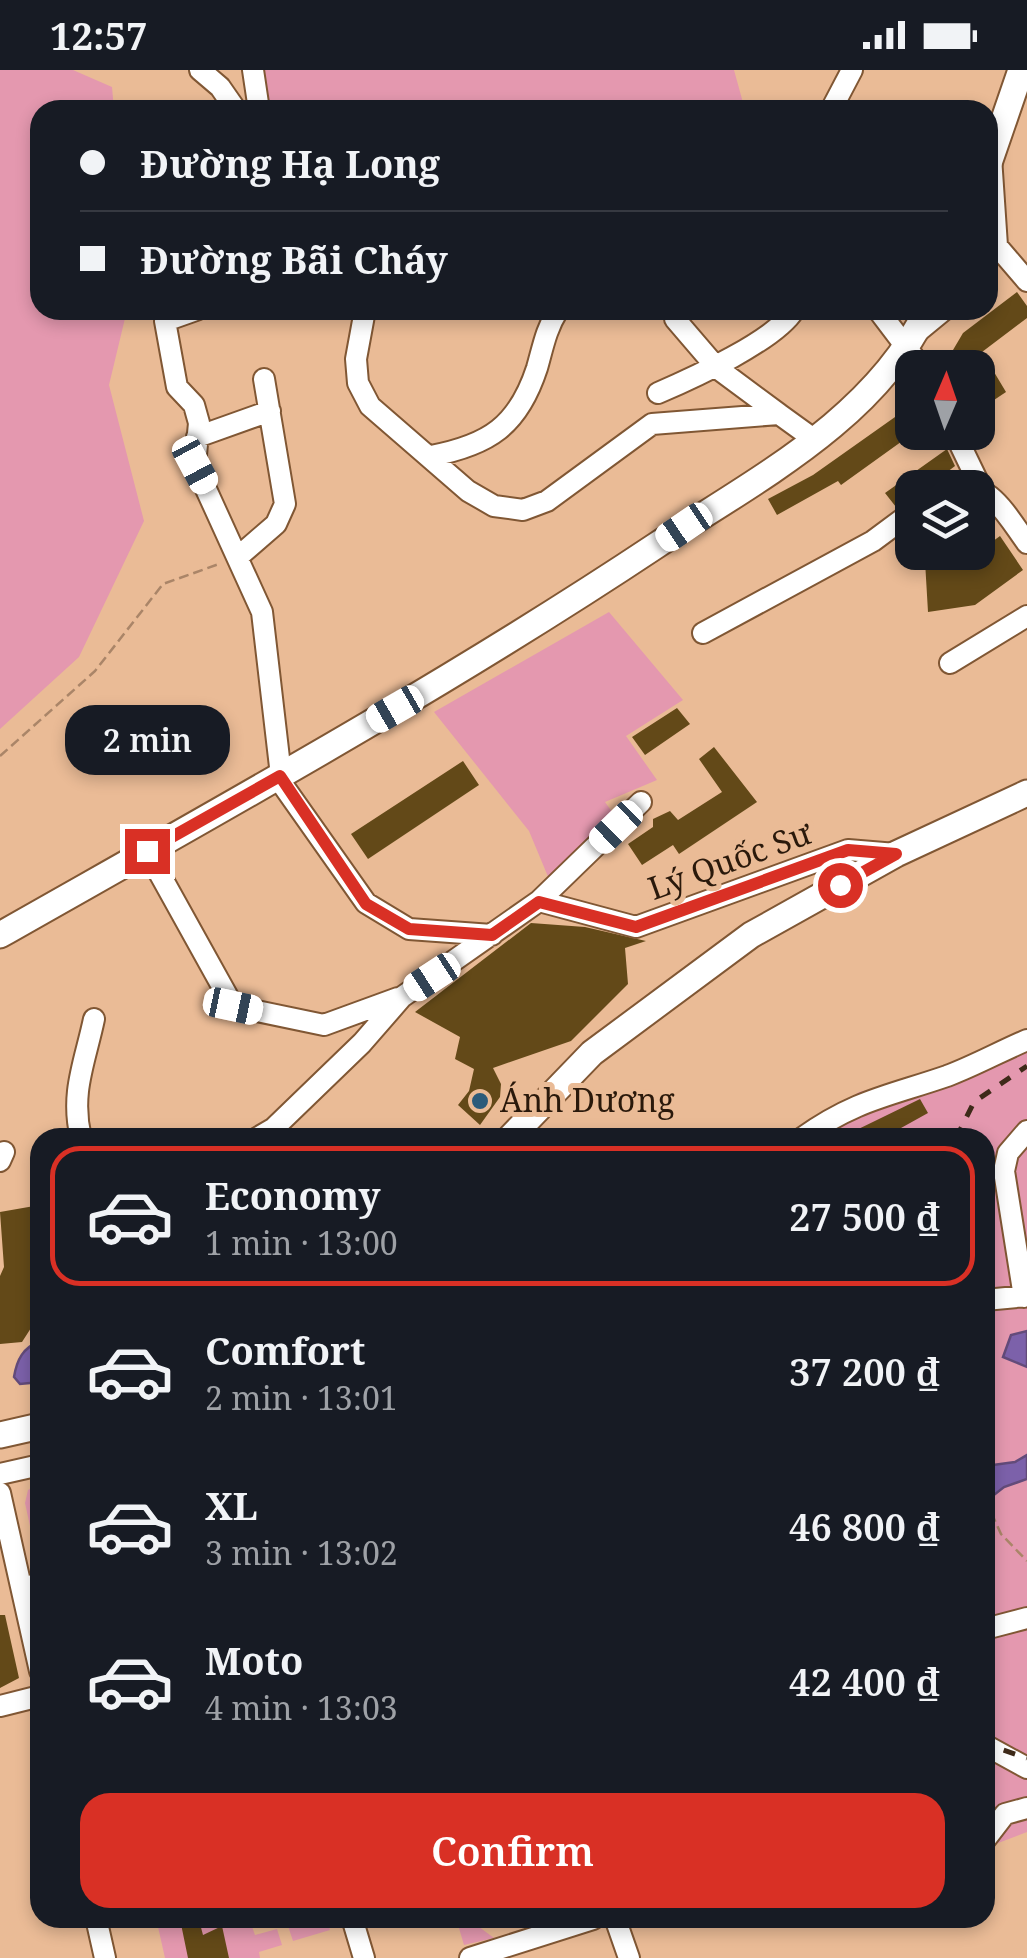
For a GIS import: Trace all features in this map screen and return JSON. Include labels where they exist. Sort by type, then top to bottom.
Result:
[{"type":"main road","points":[[998,136],[1022,70]]},
{"type":"main road","points":[[0,935],[523,634],[815,440],[890,372],[916,329]]},
{"type":"main road","points":[[520,1128],[592,1054],[751,935],[896,854],[1027,793]]},
{"type":"main road","points":[[1,1433],[30,1428]]},
{"type":"street","points":[[200,70],[229,100]]},
{"type":"street","points":[[254,70],[258,100]]},
{"type":"street","points":[[836,100],[852,70]]},
{"type":"street","points":[[998,253],[1027,281]]},
{"type":"street","points":[[168,320],[176,386],[194,406],[195,465],[239,556],[267,638],[280,776],[366,904],[409,929],[492,935]]},
{"type":"street","points":[[363,320],[356,359],[358,383],[370,406],[468,491],[494,506],[522,510],[547,501],[652,424],[778,414]]},
{"type":"street","points":[[431,456],[491,439],[510,420],[535,372],[552,320]]},
{"type":"street","points":[[676,320],[717,368],[815,440]]},
{"type":"street","points":[[658,393],[717,368],[788,320]]},
{"type":"street","points":[[239,556],[276,524],[285,504],[264,379]]},
{"type":"street","points":[[197,437],[270,411]]},
{"type":"street","points":[[995,505],[1027,543]]},
{"type":"street","points":[[703,633],[874,542],[895,525]]},
{"type":"street","points":[[950,663],[1027,616]]},
{"type":"street","points":[[147,851],[233,1006],[324,1025],[402,996],[539,902],[641,802]]},
{"type":"street","name":"Lý Quốc Sư","points":[[539,902],[636,927],[848,850],[896,854]]},
{"type":"street","points":[[274,1128],[362,1043],[402,996]]},
{"type":"street","points":[[78,1128],[75,1114],[78,1068],[94,1019]]},
{"type":"street","points":[[816,1128],[841,1110],[900,1087],[948,1076],[1027,1040]]},
{"type":"street","points":[[995,1299],[1025,1297],[1004,1171],[1008,1153],[1027,1131]]},
{"type":"street","points":[[0,1474],[30,1467]]},
{"type":"street","points":[[0,1494],[30,1614]]},
{"type":"street","points":[[995,1627],[1027,1618]]},
{"type":"street","points":[[0,1706],[30,1698]]},
{"type":"street","points":[[995,1750],[1027,1768]]},
{"type":"street","points":[[995,1827],[1005,1814],[1027,1808]]},
{"type":"street","points":[[98,1928],[105,1958]]},
{"type":"street","points":[[355,1928],[364,1958]]},
{"type":"street","points":[[470,1958],[565,1928]]},
{"type":"street","points":[[619,1928],[630,1958]]},
{"type":"path","points":[[0,756],[95,671],[164,584],[239,556]]},
{"type":"path","points":[[995,1521],[1027,1561]]},
{"type":"shaded area","points":[[0,70],[73,70],[112,87],[113,100],[30,100],[30,320],[125,320],[109,385],[144,521],[79,657],[0,729]]},
{"type":"shaded area","points":[[261,70],[734,70],[742,100],[265,100]]},
{"type":"shaded area","points":[[609,612],[683,700],[626,736],[657,780],[605,802],[615,816],[549,879],[529,831],[434,712]]},
{"type":"shaded area","points":[[1027,1029],[1027,1832],[995,1844],[995,1128],[810,1128],[859,1092],[937,1073]]},
{"type":"shaded area","points":[[1027,1331],[1027,1367],[1003,1357],[1011,1335]]},
{"type":"shaded area","points":[[29,1347],[30,1383],[20,1384],[14,1377],[19,1360]]},
{"type":"shaded area","points":[[1027,1455],[1027,1479],[995,1494],[995,1465],[1015,1462]]},
{"type":"shaded area","points":[[30,1489],[30,1526],[25,1503]]},
{"type":"shaded area","points":[[158,1928],[252,1928],[255,1935],[277,1929],[282,1945],[259,1952],[260,1958],[165,1958]]},
{"type":"shaded area","points":[[289,1928],[330,1930],[293,1941]]},
{"type":"shaded area","points":[[459,1928],[480,1928],[494,1938],[464,1945]]},
{"type":"building","points":[[1017,292],[1027,306],[1027,318],[985,350],[953,350],[963,333],[980,320],[998,320],[998,306]]},
{"type":"building","points":[[995,374],[1006,392],[995,399]]},
{"type":"building","points":[[895,417],[895,446],[841,485],[838,481],[777,515],[768,499],[813,475]]},
{"type":"building","points":[[946,450],[955,466],[950,470],[917,470]]},
{"type":"building","points":[[895,486],[895,506],[885,493]]},
{"type":"building","points":[[1000,536],[1023,570],[975,605],[928,612],[926,570],[995,570],[995,540]]},
{"type":"building","points":[[677,708],[690,724],[645,755],[632,737]]},
{"type":"building","points":[[714,747],[757,802],[679,854],[673,845],[642,865],[628,844],[653,827],[653,819],[670,811],[678,820],[722,792],[699,759]]},
{"type":"building","points":[[463,761],[479,785],[368,859],[351,834]]},
{"type":"building","points":[[531,923],[585,927],[646,941],[625,948],[628,984],[571,1041],[493,1068],[501,1084],[500,1097],[480,1125],[458,1105],[469,1091],[474,1069],[455,1059],[460,1037],[415,1012]]},
{"type":"building","points":[[920,1099],[928,1113],[901,1128],[861,1128]]},
{"type":"building","points":[[30,1207],[30,1330],[22,1342],[0,1344],[0,1276],[4,1267],[0,1212]]},
{"type":"building","points":[[0,1615],[5,1615],[19,1678],[0,1688]]},
{"type":"building","points":[[182,1928],[201,1928],[203,1935],[222,1928],[229,1958],[188,1958]]},
{"type":"railway","points":[[961,1128],[974,1102],[1027,1066]]},
{"type":"railway","points":[[995,1746],[1027,1758]]},
{"type":"place","name":"Ánh Dương","points":[[480,1101]]},
{"type":"route","points":[[147,851],[280,776],[366,904],[409,929],[492,935],[539,902],[636,927],[848,850],[869,848],[896,854],[840,885]]}]
